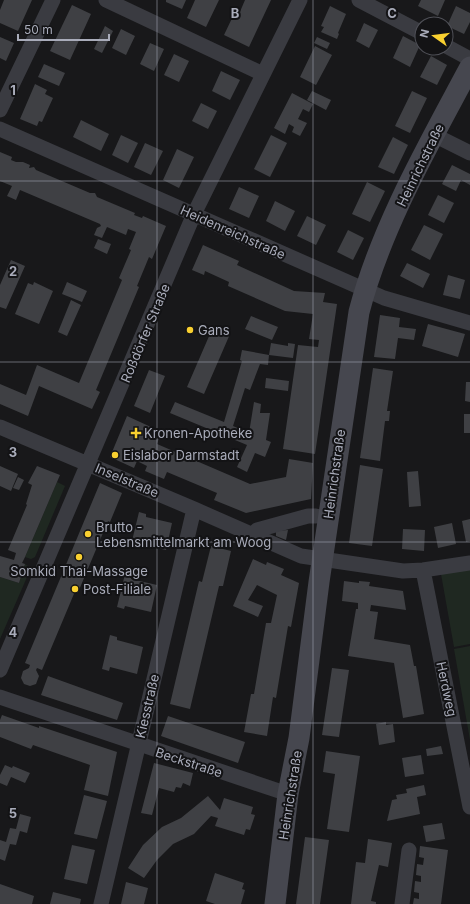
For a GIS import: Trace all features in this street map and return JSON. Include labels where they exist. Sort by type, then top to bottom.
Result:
[{"type":"main road","name":"Heinrichstraße","points":[[275,904],[288,794],[299,738],[353,340],[364,289],[390,225],[434,135],[470,67]]},
{"type":"street","points":[[0,110],[53,0]]},
{"type":"street","points":[[106,0],[263,74]]},
{"type":"street","name":"Roßdörfer Straße","points":[[0,670],[194,214],[300,0]]},
{"type":"street","points":[[359,0],[414,29]]},
{"type":"street","points":[[454,50],[470,59]]},
{"type":"street","name":"Heidenreichstraße","points":[[0,130],[364,289],[410,306],[470,323]]},
{"type":"street","points":[[434,135],[470,153]]},
{"type":"street","name":"Inselstraße","points":[[0,427],[301,556],[403,571],[423,570],[470,563]]},
{"type":"street","name":"Kiesstraße","points":[[101,904],[194,509]]},
{"type":"street","points":[[253,535],[257,530],[308,516],[316,516]]},
{"type":"street","name":"Herdweg","points":[[423,570],[470,807]]},
{"type":"street","name":"Beckstraße","points":[[0,697],[288,794]]},
{"type":"street","points":[[402,904],[409,850]]},
{"type":"shaded area","points":[[57,482],[65,486],[35,557],[31,559],[25,557]]},
{"type":"shaded area","points":[[25,564],[31,568],[0,639],[0,577],[19,583]]},
{"type":"shaded area","points":[[470,568],[470,644],[454,647],[441,574]]},
{"type":"shaded area","points":[[470,646],[470,740],[454,649]]},
{"type":"building","points":[[4,0],[32,0],[18,31],[0,23],[0,10]]},
{"type":"building","points":[[166,0],[186,0],[182,9],[166,2]]},
{"type":"building","points":[[195,0],[219,0],[206,27],[187,18]]},
{"type":"building","points":[[245,0],[271,0],[249,47],[224,35],[235,12],[239,14]]},
{"type":"building","points":[[421,0],[445,0],[438,16],[418,6]]},
{"type":"building","points":[[72,5],[91,14],[70,60],[50,51]]},
{"type":"building","points":[[330,6],[346,14],[337,39],[321,32],[324,27],[321,26]]},
{"type":"building","points":[[456,6],[470,13],[470,22],[464,34],[454,29],[454,16],[452,16]]},
{"type":"building","points":[[364,23],[378,30],[369,48],[356,41]]},
{"type":"building","points":[[105,26],[113,31],[102,53],[94,49]]},
{"type":"building","points":[[121,29],[135,36],[126,55],[112,48]]},
{"type":"building","points":[[403,36],[414,42],[415,56],[410,67],[393,58]]},
{"type":"building","points":[[0,37],[14,43],[6,61],[0,58]]},
{"type":"building","points":[[317,37],[330,43],[327,49],[314,43]]},
{"type":"building","points":[[150,43],[164,49],[154,71],[140,64]]},
{"type":"building","points":[[315,46],[332,55],[316,85],[300,77]]},
{"type":"building","points":[[174,54],[189,61],[179,82],[164,75]]},
{"type":"building","points":[[431,56],[447,65],[437,85],[420,77]]},
{"type":"building","points":[[44,64],[65,73],[59,86],[38,77]]},
{"type":"building","points":[[221,71],[240,80],[230,100],[212,91]]},
{"type":"building","points":[[35,84],[47,90],[45,94],[53,98],[42,122],[39,121],[37,126],[20,119]]},
{"type":"building","points":[[312,91],[331,100],[326,110],[307,100]]},
{"type":"building","points":[[412,91],[427,98],[410,133],[395,126]]},
{"type":"building","points":[[292,93],[313,104],[309,112],[303,109],[298,119],[307,123],[300,136],[292,132],[294,127],[289,124],[285,134],[274,128]]},
{"type":"building","points":[[201,103],[217,111],[208,129],[192,121]]},
{"type":"building","points":[[81,120],[109,134],[101,151],[73,137]]},
{"type":"building","points":[[121,135],[138,143],[128,163],[112,155]]},
{"type":"building","points":[[271,135],[287,143],[270,177],[254,169]]},
{"type":"building","points":[[393,137],[408,145],[394,174],[378,167]]},
{"type":"building","points":[[145,143],[163,151],[151,175],[134,167]]},
{"type":"building","points":[[177,149],[194,157],[179,188],[163,180]]},
{"type":"building","points":[[0,152],[12,157],[11,160],[30,165],[29,168],[34,167],[36,170],[90,193],[95,193],[97,197],[135,213],[134,215],[142,218],[143,216],[166,226],[152,259],[149,257],[137,286],[139,287],[96,390],[100,392],[92,409],[39,386],[28,416],[0,404],[0,384],[26,395],[37,365],[79,383],[122,280],[119,278],[131,250],[129,249],[136,232],[128,229],[126,235],[107,227],[102,238],[94,235],[97,228],[101,226],[100,224],[20,190],[16,200],[7,196],[12,186],[0,181]]},
{"type":"building","points":[[452,165],[470,174],[470,185],[461,180],[456,191],[442,184]]},
{"type":"building","points":[[367,182],[385,191],[370,222],[352,214]]},
{"type":"building","points":[[239,187],[259,196],[249,218],[229,209]]},
{"type":"building","points":[[438,195],[454,203],[444,223],[428,215]]},
{"type":"building","points":[[275,201],[295,211],[285,231],[266,221]]},
{"type":"building","points":[[307,216],[326,225],[316,245],[297,236]]},
{"type":"building","points":[[424,225],[443,234],[430,260],[411,250]]},
{"type":"building","points":[[348,230],[364,238],[353,260],[337,252]]},
{"type":"building","points":[[98,239],[111,244],[107,254],[94,248]]},
{"type":"building","points":[[203,245],[239,261],[237,265],[294,291],[325,293],[323,302],[337,304],[315,454],[283,449],[298,345],[318,347],[319,340],[309,339],[313,314],[285,311],[228,286],[229,282],[205,271],[204,275],[192,270]]},
{"type":"building","points":[[11,260],[25,266],[6,309],[0,307],[0,285]]},
{"type":"building","points":[[407,263],[430,274],[423,288],[400,276]]},
{"type":"building","points":[[448,275],[465,280],[460,299],[443,295]]},
{"type":"building","points":[[34,282],[53,291],[39,324],[15,314],[28,283],[33,285]]},
{"type":"building","points":[[67,282],[87,291],[82,302],[62,294]]},
{"type":"building","points":[[71,300],[81,305],[67,336],[58,332]]},
{"type":"building","points":[[380,315],[400,318],[399,327],[416,329],[414,340],[398,338],[395,359],[374,357]]},
{"type":"building","points":[[251,316],[278,327],[272,340],[245,329]]},
{"type":"building","points":[[428,324],[465,334],[458,357],[422,346]]},
{"type":"building","points":[[213,327],[230,334],[204,394],[187,387]]},
{"type":"building","points":[[271,343],[288,346],[288,343],[295,344],[293,358],[269,355]]},
{"type":"building","points":[[242,350],[269,355],[268,365],[260,364],[250,390],[245,388],[233,426],[249,433],[254,402],[261,404],[260,413],[270,413],[266,440],[271,442],[265,457],[255,453],[247,472],[237,467],[247,445],[170,413],[175,402],[224,422],[242,361],[240,360]]},
{"type":"building","points":[[373,368],[393,371],[387,411],[390,411],[389,421],[385,421],[380,461],[360,458]]},
{"type":"building","points":[[149,370],[165,376],[150,413],[134,406]]},
{"type":"building","points":[[266,378],[289,381],[288,391],[265,388]]},
{"type":"building","points":[[466,382],[470,382],[470,402],[465,401]]},
{"type":"building","points":[[464,414],[470,414],[470,433],[464,433]]},
{"type":"building","points":[[127,416],[151,427],[149,433],[159,438],[157,444],[250,484],[286,477],[289,459],[313,463],[311,499],[246,513],[214,500],[217,493],[167,472],[164,479],[145,471],[147,466],[137,461],[134,468],[110,457]]},
{"type":"building","points":[[360,465],[383,469],[372,546],[349,543]]},
{"type":"building","points":[[0,466],[18,474],[11,491],[0,486]]},
{"type":"building","points":[[37,466],[60,475],[22,563],[25,564],[19,583],[0,577],[0,556],[14,560],[16,553],[8,550],[27,505],[26,504],[32,485],[28,483]]},
{"type":"building","points":[[418,471],[421,506],[409,507],[407,472]]},
{"type":"building","points":[[18,477],[24,480],[19,490],[13,488]]},
{"type":"building","points":[[100,483],[122,493],[110,522],[108,521],[79,590],[76,589],[42,670],[37,668],[36,670],[39,676],[36,684],[30,686],[24,684],[21,678],[23,671],[29,668],[30,665],[25,663]]},
{"type":"building","points":[[139,512],[146,514],[146,517],[172,523],[166,550],[139,544],[139,547],[131,545]]},
{"type":"building","points":[[470,519],[470,541],[466,542],[462,521]]},
{"type":"building","points":[[452,523],[456,544],[438,548],[434,527]]},
{"type":"building","points":[[403,529],[425,530],[424,551],[402,549]]},
{"type":"building","points":[[288,530],[286,540],[276,536],[276,531]]},
{"type":"building","points":[[211,546],[231,551],[223,586],[219,586],[190,709],[170,704],[199,581],[202,582]]},
{"type":"building","points":[[253,559],[266,565],[267,562],[284,569],[281,575],[299,583],[291,627],[288,626],[276,698],[273,697],[267,736],[244,732],[251,694],[254,694],[266,623],[271,623],[277,595],[257,585],[248,600],[263,606],[258,617],[233,606]]},
{"type":"building","points":[[125,574],[132,576],[131,579],[157,585],[151,612],[125,606],[124,609],[117,607]]},
{"type":"building","points":[[344,581],[359,583],[359,581],[370,582],[369,586],[403,591],[406,610],[371,605],[370,611],[378,612],[374,639],[410,645],[414,666],[416,666],[424,714],[403,718],[394,663],[348,656],[358,603],[342,601]]},
{"type":"building","points":[[110,635],[117,637],[117,640],[143,647],[137,674],[110,667],[109,671],[102,669]]},
{"type":"building","points":[[332,668],[349,670],[339,737],[322,735]]},
{"type":"building","points":[[48,676],[123,703],[117,720],[41,695]]},
{"type":"building","points":[[2,715],[117,752],[108,796],[84,790],[90,765],[33,745],[31,749],[0,737],[0,720]]},
{"type":"building","points":[[168,716],[245,742],[238,763],[161,736]]},
{"type":"building","points":[[386,722],[386,725],[393,724],[395,742],[379,745],[376,724]]},
{"type":"building","points":[[441,746],[443,754],[427,756],[426,749]]},
{"type":"building","points":[[326,751],[360,756],[349,832],[327,829],[335,774],[323,772]]},
{"type":"building","points":[[421,755],[424,774],[405,777],[402,758]]},
{"type":"building","points":[[154,763],[193,773],[190,786],[183,783],[181,788],[176,787],[174,792],[159,788],[152,815],[141,813]]},
{"type":"building","points":[[5,765],[12,768],[13,766],[30,773],[25,783],[11,777],[7,786],[0,783],[0,775]]},
{"type":"building","points":[[424,785],[426,795],[417,797],[420,814],[387,821],[392,800],[397,799],[396,795],[407,793],[406,789]]},
{"type":"building","points":[[84,795],[107,801],[97,839],[74,834]]},
{"type":"building","points":[[208,796],[220,810],[224,798],[253,807],[251,814],[255,815],[250,830],[246,829],[244,835],[215,826],[218,818],[211,816],[194,834],[173,844],[157,860],[144,878],[128,868],[143,845],[162,827],[181,818]]},
{"type":"building","points":[[20,814],[31,817],[27,833],[20,831],[16,845],[10,844],[5,861],[0,859],[0,840],[6,842],[10,828],[16,829]]},
{"type":"building","points":[[442,823],[445,839],[426,842],[423,826]]},
{"type":"building","points":[[305,837],[329,840],[320,904],[296,904]]},
{"type":"building","points":[[368,839],[392,843],[388,867],[379,865],[371,901],[376,902],[376,904],[351,904],[356,862],[365,863]]},
{"type":"building","points":[[72,845],[95,850],[87,884],[64,879]]},
{"type":"building","points":[[420,846],[448,850],[441,904],[413,904],[414,898],[419,899],[419,893],[414,892],[415,881],[421,882],[421,876],[416,875],[417,864],[423,865],[424,858],[419,857]]},
{"type":"building","points":[[215,873],[244,883],[242,889],[245,890],[241,904],[215,904],[206,901]]},
{"type":"building","points":[[126,882],[148,888],[144,904],[121,904]]},
{"type":"building","points":[[0,884],[34,896],[32,904],[0,904]]},
{"type":"building","points":[[53,892],[81,899],[80,904],[50,904]]},
{"type":"place","name":"Gans","points":[[190,330]]},
{"type":"place","name":"Kronen-Apotheke","points":[[136,433]]},
{"type":"place","name":"Eislabor Darmstadt","points":[[115,455]]},
{"type":"place","name":"Brutto - Lebensmittelmarkt am Woog","points":[[88,534]]},
{"type":"place","name":"Somkid Thai-Massage","points":[[79,557]]},
{"type":"place","name":"Post-Filiale","points":[[75,589]]}]
